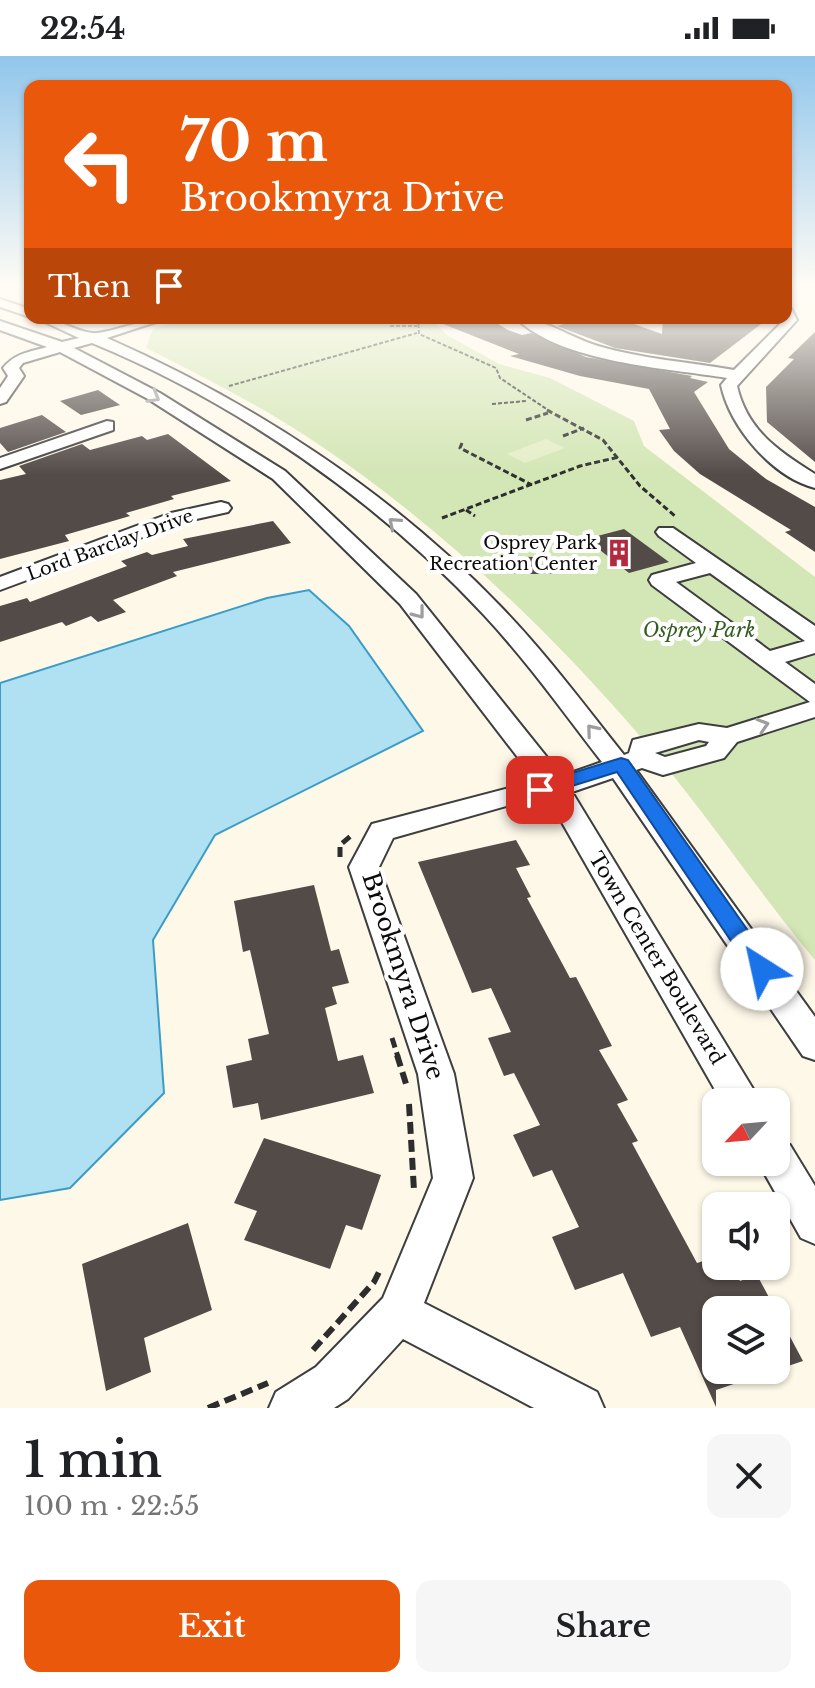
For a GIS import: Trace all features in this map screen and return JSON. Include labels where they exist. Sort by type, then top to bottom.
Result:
[{"type":"street","points":[[0,354],[23,349]]},
{"type":"street","points":[[0,399],[13,386],[16,376],[11,368],[18,360],[45,349]]},
{"type":"street","name":"Town Center Boulevard","points":[[85,349],[279,475],[408,599],[556,788],[734,1088]]},
{"type":"street","name":"Town Center Boulevard","points":[[98,349],[188,382],[277,434],[374,505],[484,601],[631,762],[815,1045]]},
{"type":"street","points":[[602,349],[738,375]]},
{"type":"street","points":[[762,349],[729,385],[731,404],[749,435],[815,482]]},
{"type":"street","points":[[0,464],[107,426]]},
{"type":"street","name":"Lord Barclay Drive","points":[[0,584],[178,517],[221,508]]},
{"type":"street","points":[[671,525],[713,565],[815,637]]},
{"type":"street","points":[[713,565],[660,580],[815,696]]},
{"type":"street","points":[[767,660],[815,645]]},
{"type":"street","points":[[631,762],[663,766],[715,752],[728,736],[815,709]]},
{"type":"street","name":"Brookmyra Drive","points":[[282,1395],[332,1383],[398,1313],[453,1178],[436,1074],[364,867],[382,831],[524,792],[556,788],[631,762]]},
{"type":"street","points":[[787,1176],[815,1224]]},
{"type":"street","points":[[398,1313],[581,1408]]},
{"type":"path","points":[[229,386],[360,349]]},
{"type":"path","points":[[453,349],[496,368],[500,378],[529,401],[603,440],[671,525]]},
{"type":"path","points":[[492,404],[529,401]]},
{"type":"path","points":[[526,420],[551,412]]},
{"type":"path","points":[[563,436],[584,428]]},
{"type":"path","points":[[462,443],[460,448],[532,485]]},
{"type":"path","points":[[442,518],[580,466],[619,457]]},
{"type":"path","points":[[466,510],[475,516]]},
{"type":"path","points":[[340,869],[340,845],[360,829]]},
{"type":"path","points":[[390,1032],[408,1091],[415,1202]]},
{"type":"path","points":[[306,1359],[374,1282],[387,1255]]},
{"type":"path","points":[[208,1408],[282,1395]]},
{"type":"green space","name":"Osprey Park","points":[[148,349],[472,349],[499,364],[550,378],[634,421],[644,446],[815,577],[815,960],[639,735],[529,617],[449,544],[365,477],[300,432]]},
{"type":"green space","points":[[546,439],[565,448],[525,463],[507,454]]},
{"type":"water","points":[[309,590],[349,626],[423,731],[215,835],[153,940],[164,1093],[70,1188],[0,1200],[0,683],[267,598]]},
{"type":"building","points":[[507,349],[568,349],[586,357],[692,376],[690,378],[708,382],[694,392],[729,449],[766,479],[815,507],[815,552],[785,532],[791,530],[700,474],[674,451],[659,430],[670,429],[649,389],[580,376],[510,356],[519,354]]},
{"type":"building","points":[[622,349],[728,349],[710,363]]},
{"type":"building","points":[[797,349],[815,349],[815,462],[767,422],[766,387],[794,359],[788,358]]},
{"type":"building","points":[[98,390],[120,405],[81,415],[60,401]]},
{"type":"building","points":[[42,415],[66,432],[8,452],[0,443],[0,428]]},
{"type":"building","points":[[168,434],[231,481],[171,496],[174,499],[126,513],[130,516],[65,535],[69,541],[0,559],[0,480],[26,474],[19,466],[82,444],[90,450],[142,436],[147,440]]},
{"type":"building","points":[[273,521],[291,543],[173,572],[177,576],[113,600],[126,612],[98,622],[91,616],[66,626],[62,622],[0,642],[0,606],[27,598],[30,602],[127,566],[121,561],[147,552],[152,555],[188,546],[183,539]]},
{"type":"building","name":"Osprey Park Recreation Center","points":[[624,529],[669,562],[629,573],[586,539]]},
{"type":"building","points":[[493,556],[533,557],[554,574],[515,574]]},
{"type":"building","points":[[516,840],[530,865],[516,868],[531,897],[527,898],[570,978],[576,977],[612,1046],[599,1050],[628,1100],[617,1104],[638,1141],[632,1143],[697,1263],[702,1261],[702,1280],[760,1280],[768,1296],[702,1296],[702,1376],[680,1327],[651,1337],[623,1273],[575,1290],[552,1237],[579,1227],[552,1170],[533,1177],[513,1135],[540,1125],[514,1073],[504,1076],[488,1038],[511,1032],[491,988],[472,993],[418,862]]},
{"type":"building","points":[[314,885],[331,951],[339,949],[349,983],[332,987],[337,1004],[325,1008],[338,1061],[363,1055],[374,1093],[261,1120],[258,1103],[233,1108],[226,1066],[252,1060],[248,1039],[269,1034],[250,950],[243,952],[234,901]]},
{"type":"building","points":[[264,1138],[381,1175],[362,1230],[346,1225],[330,1269],[244,1240],[257,1211],[234,1203]]},
{"type":"building","points":[[188,1223],[212,1310],[144,1338],[151,1372],[106,1391],[82,1264]]},
{"type":"building","points":[[790,1337],[803,1361],[790,1365]]},
{"type":"building","points":[[706,1384],[734,1384],[716,1390],[716,1407]]},
{"type":"place","name":"Osprey Park Recreation Center","points":[[619,553]]},
{"type":"route","points":[[540,790],[556,788],[621,765],[762,969]]}]
